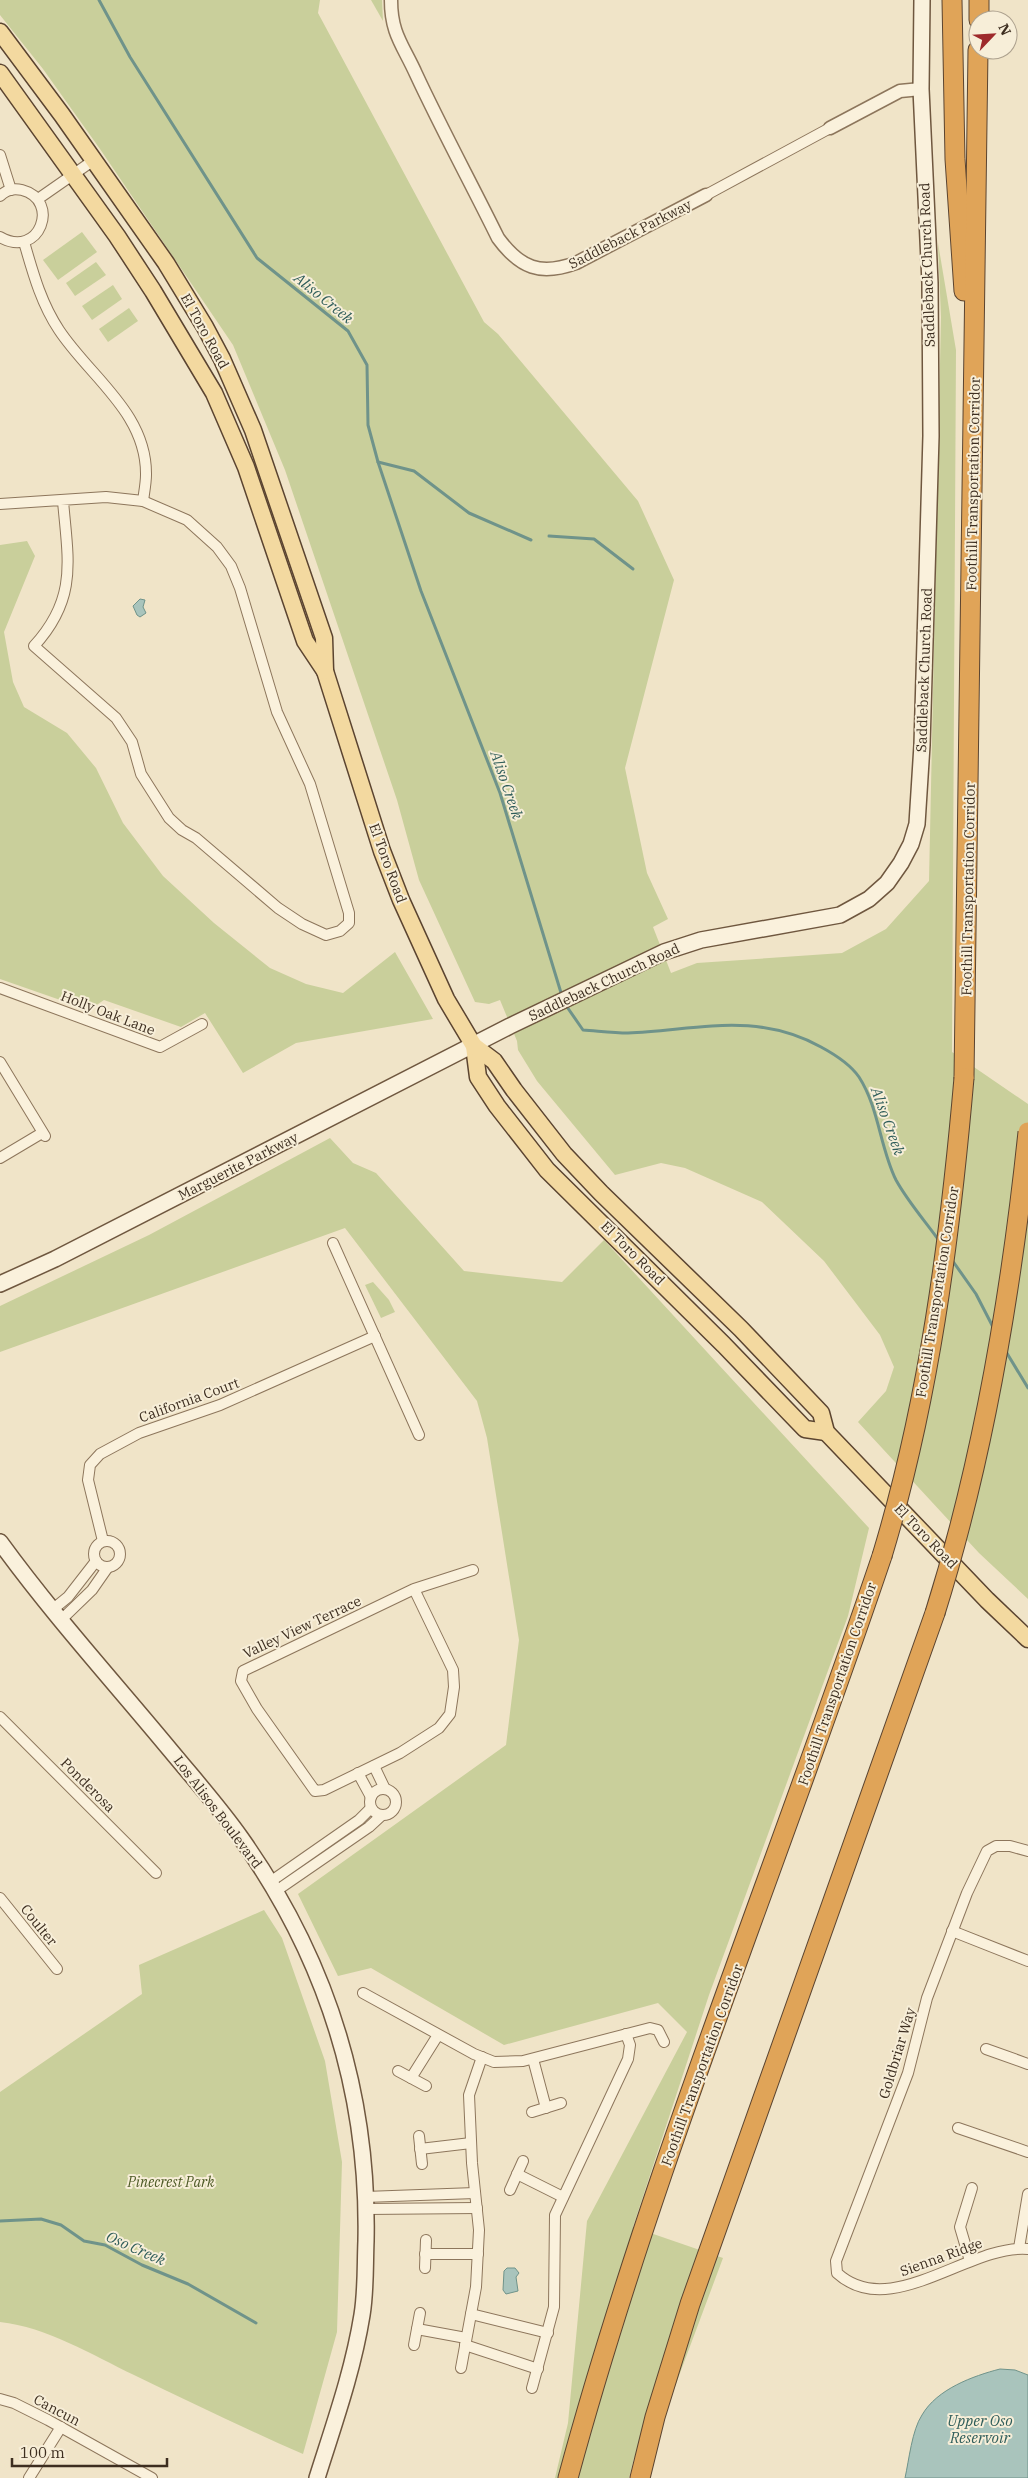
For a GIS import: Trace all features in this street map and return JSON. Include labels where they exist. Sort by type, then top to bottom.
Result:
[{"type":"highway","points":[[952,0],[955,159],[974,423]]},
{"type":"highway","name":"Foothill Transportation Corridor","points":[[568,2478],[596,2375],[642,2230],[846,1664],[882,1556],[902,1482],[924,1383],[942,1285],[954,1194],[964,1078],[978,60]]},
{"type":"highway","points":[[640,2478],[664,2390],[707,2253],[935,1613],[965,1508],[997,1356],[1028,1132]]},
{"type":"main road","points":[[912,0],[912,66],[921,88]]},
{"type":"main road","name":"Saddleback Church Road","points":[[474,1046],[510,1026],[664,952],[701,940],[840,915],[869,899],[887,883],[901,864],[911,844],[916,824],[922,745],[931,436],[930,283],[921,88],[922,0]]},
{"type":"main road","name":"El Toro Road","points":[[0,32],[94,160],[166,263],[222,359],[253,430],[324,638],[325,671],[382,851],[401,900],[446,999],[474,1046],[494,1061],[564,1154],[601,1193],[741,1329],[821,1413],[826,1432],[987,1600],[1028,1639]]},
{"type":"main road","name":"El Toro Road","points":[[0,73],[74,174],[153,290],[214,393],[246,467],[305,641],[325,671]]},
{"type":"main road","name":"El Toro Road","points":[[474,1046],[478,1077],[497,1106],[547,1170],[724,1345],[805,1429],[826,1432]]},
{"type":"main road","name":"Marguerite Parkway","points":[[0,1284],[55,1260],[474,1046]]},
{"type":"main road","name":"Los Alisos Boulevard","points":[[0,1542],[56,1615],[217,1806],[273,1886],[294,1924],[330,2005],[359,2121],[366,2203],[362,2313],[348,2382],[317,2478]]},
{"type":"street","name":"Saddleback Parkway","points":[[391,0],[391,16],[396,36],[411,62],[434,112],[498,238],[508,252],[524,265],[545,270],[561,269],[576,263],[900,92],[921,88]]},
{"type":"street","points":[[0,155],[11,190]]},
{"type":"street","points":[[38,200],[94,160]]},
{"type":"street","points":[[0,196],[11,190],[25,191],[38,200],[42,207],[42,224],[38,232],[24,242],[15,243],[0,237]]},
{"type":"street","points":[[24,242],[38,291],[59,330],[126,411],[136,431],[144,451],[146,475],[143,501]]},
{"type":"street","points":[[0,504],[106,498],[143,501],[175,514],[199,529],[217,547],[231,566],[240,588],[277,712],[310,784],[347,904],[349,923],[340,931],[326,935],[302,924],[278,908],[169,818],[141,774],[132,742],[116,718],[34,646],[46,633],[59,610],[66,590],[69,570],[63,501]]},
{"type":"street","name":"Holly Oak Lane","points":[[0,988],[160,1047],[202,1024]]},
{"type":"street","points":[[0,1062],[44,1135],[0,1158]]},
{"type":"street","points":[[332,1243],[419,1435]]},
{"type":"street","name":"California Court","points":[[56,1615],[92,1590],[108,1566],[117,1561],[119,1553],[112,1542],[104,1541],[88,1480],[90,1465],[100,1454],[139,1433],[220,1406],[375,1336]]},
{"type":"street","points":[[56,1615],[96,1561],[94,1550],[104,1541]]},
{"type":"street","points":[[96,1561],[108,1566]]},
{"type":"street","name":"Valley View Terrace","points":[[414,1589],[451,1665],[454,1678],[450,1714],[439,1728],[400,1753],[322,1792],[312,1789],[263,1718],[241,1681],[241,1674],[249,1666],[414,1589],[473,1570]]},
{"type":"street","name":"Ponderosa","points":[[0,1717],[156,1873]]},
{"type":"street","points":[[273,1886],[369,1827],[382,1815],[390,1812],[395,1806],[393,1793],[386,1789],[374,1766]]},
{"type":"street","points":[[273,1886],[359,1820],[371,1808],[371,1797],[358,1773]]},
{"type":"street","points":[[371,1797],[377,1790],[386,1789]]},
{"type":"street","points":[[371,1808],[382,1815]]},
{"type":"street","name":"Goldbriar Way","points":[[837,2273],[836,2261],[908,2073],[927,1998],[967,1892],[987,1851],[996,1846],[1010,1846],[1028,1851]]},
{"type":"street","name":"Coulter","points":[[0,1898],[57,1969]]},
{"type":"street","points":[[952,1931],[1028,1961]]},
{"type":"street","points":[[363,1993],[482,2057],[503,2062],[533,2059],[650,2028],[658,2030],[664,2042]]},
{"type":"street","points":[[532,2388],[554,2307],[555,2215],[628,2060],[630,2045],[626,2034]]},
{"type":"street","points":[[411,2078],[438,2035]]},
{"type":"street","points":[[986,2048],[1028,2064]]},
{"type":"street","points":[[460,2368],[476,2286],[479,2230],[471,2143],[469,2095],[482,2057]]},
{"type":"street","points":[[533,2059],[546,2108]]},
{"type":"street","points":[[398,2071],[426,2086]]},
{"type":"street","points":[[532,2112],[561,2103]]},
{"type":"street","points":[[958,2128],[1028,2152]]},
{"type":"street","points":[[419,2136],[422,2164]]},
{"type":"street","points":[[420,2149],[471,2143]]},
{"type":"street","points":[[510,2190],[523,2161]]},
{"type":"street","points":[[517,2174],[563,2197]]},
{"type":"street","points":[[970,2261],[960,2227],[972,2188]]},
{"type":"street","points":[[366,2203],[475,2193]]},
{"type":"street","points":[[1023,2249],[1028,2194]]},
{"type":"street","points":[[366,2203],[477,2208]]},
{"type":"street","points":[[425,2268],[426,2240]]},
{"type":"street","name":"Sienna Ridge","points":[[837,2273],[847,2282],[870,2288],[894,2288],[912,2285],[987,2254],[1023,2249]]},
{"type":"street","points":[[425,2254],[478,2254]]},
{"type":"street","points":[[414,2345],[420,2313]]},
{"type":"street","points":[[471,2314],[548,2333]]},
{"type":"street","points":[[417,2329],[465,2342],[538,2369]]},
{"type":"street","name":"Cancun","points":[[0,2400],[14,2403],[152,2478]]},
{"type":"street","points":[[29,2478],[60,2427]]},
{"type":"green space","points":[[0,0],[320,0],[318,13],[484,322],[498,334],[638,501],[674,580],[625,768],[647,873],[668,919],[653,927],[671,973],[697,963],[842,953],[886,929],[929,881],[941,317],[938,243],[956,350],[952,1052],[1028,1104],[1028,1599],[979,1553],[858,1422],[886,1391],[894,1367],[880,1335],[824,1261],[762,1202],[685,1168],[661,1163],[615,1175],[537,1081],[518,1050],[517,1041],[500,1000],[489,1004],[475,1002],[419,880],[397,800],[285,470],[233,345],[100,149],[43,69],[0,15]]},
{"type":"green space","points":[[371,0],[382,0],[383,21]]},
{"type":"green space","points":[[82,232],[97,252],[58,280],[43,260]]},
{"type":"green space","points":[[96,262],[106,275],[75,296],[66,283]]},
{"type":"green space","points":[[113,285],[122,299],[92,320],[82,306]]},
{"type":"green space","points":[[129,308],[138,321],[108,342],[99,329]]},
{"type":"green space","points":[[27,541],[35,556],[4,632],[13,682],[24,707],[67,733],[96,768],[123,823],[163,876],[214,923],[270,968],[306,984],[343,993],[395,952],[433,1019],[296,1043],[243,1073],[205,1013],[181,1027],[104,1000],[89,1010],[0,979],[0,545]]},
{"type":"green space","points":[[330,1138],[353,1163],[376,1173],[464,1271],[562,1282],[604,1240],[869,1528],[848,1616],[709,1995],[633,2227],[723,2258],[661,2424],[634,2458],[629,2478],[555,2478],[568,2423],[587,2221],[687,2032],[658,2003],[504,2045],[371,1968],[338,1976],[298,1894],[506,1745],[519,1640],[487,1438],[477,1401],[345,1228],[0,1352],[0,1306],[149,1235]]},
{"type":"green space","points":[[373,1282],[389,1300],[395,1312],[381,1318],[365,1285]]},
{"type":"green space","name":"Pinecrest Park","points":[[264,1910],[282,1938],[325,2061],[342,2162],[337,2332],[303,2454],[69,2343],[35,2330],[0,2322],[0,2092],[142,1994],[139,1965]]},
{"type":"water","points":[[140,599],[145,600],[143,607],[146,613],[140,617],[133,606]]},
{"type":"water","points":[[507,2268],[515,2268],[519,2273],[516,2277],[518,2291],[506,2294],[503,2290],[504,2271]]},
{"type":"water","name":"Upper Oso Reservoir","points":[[1000,2369],[1015,2370],[1028,2375],[1028,2478],[905,2478],[916,2429],[922,2415],[929,2406],[956,2385],[979,2375]]},
{"type":"waterway","name":"Aliso Creek","points":[[99,0],[130,57],[257,258],[348,331],[367,365],[368,425],[378,462],[421,591],[500,793],[562,996]]},
{"type":"waterway","points":[[378,462],[414,471],[469,513],[531,540]]},
{"type":"waterway","points":[[549,536],[594,539],[633,569]]},
{"type":"waterway","name":"Aliso Creek","points":[[565,1004],[583,1030],[628,1033],[726,1025],[750,1026],[773,1029],[797,1036],[831,1053],[855,1072],[866,1089],[886,1155],[896,1180],[940,1242]]},
{"type":"waterway","name":"Aliso Creek","points":[[952,1260],[976,1294],[994,1329]]},
{"type":"waterway","name":"Aliso Creek","points":[[1005,1350],[1028,1388]]},
{"type":"waterway","name":"Oso Creek","points":[[0,2221],[41,2219],[61,2225],[84,2241],[105,2245],[142,2265],[188,2284],[256,2323]]}]
